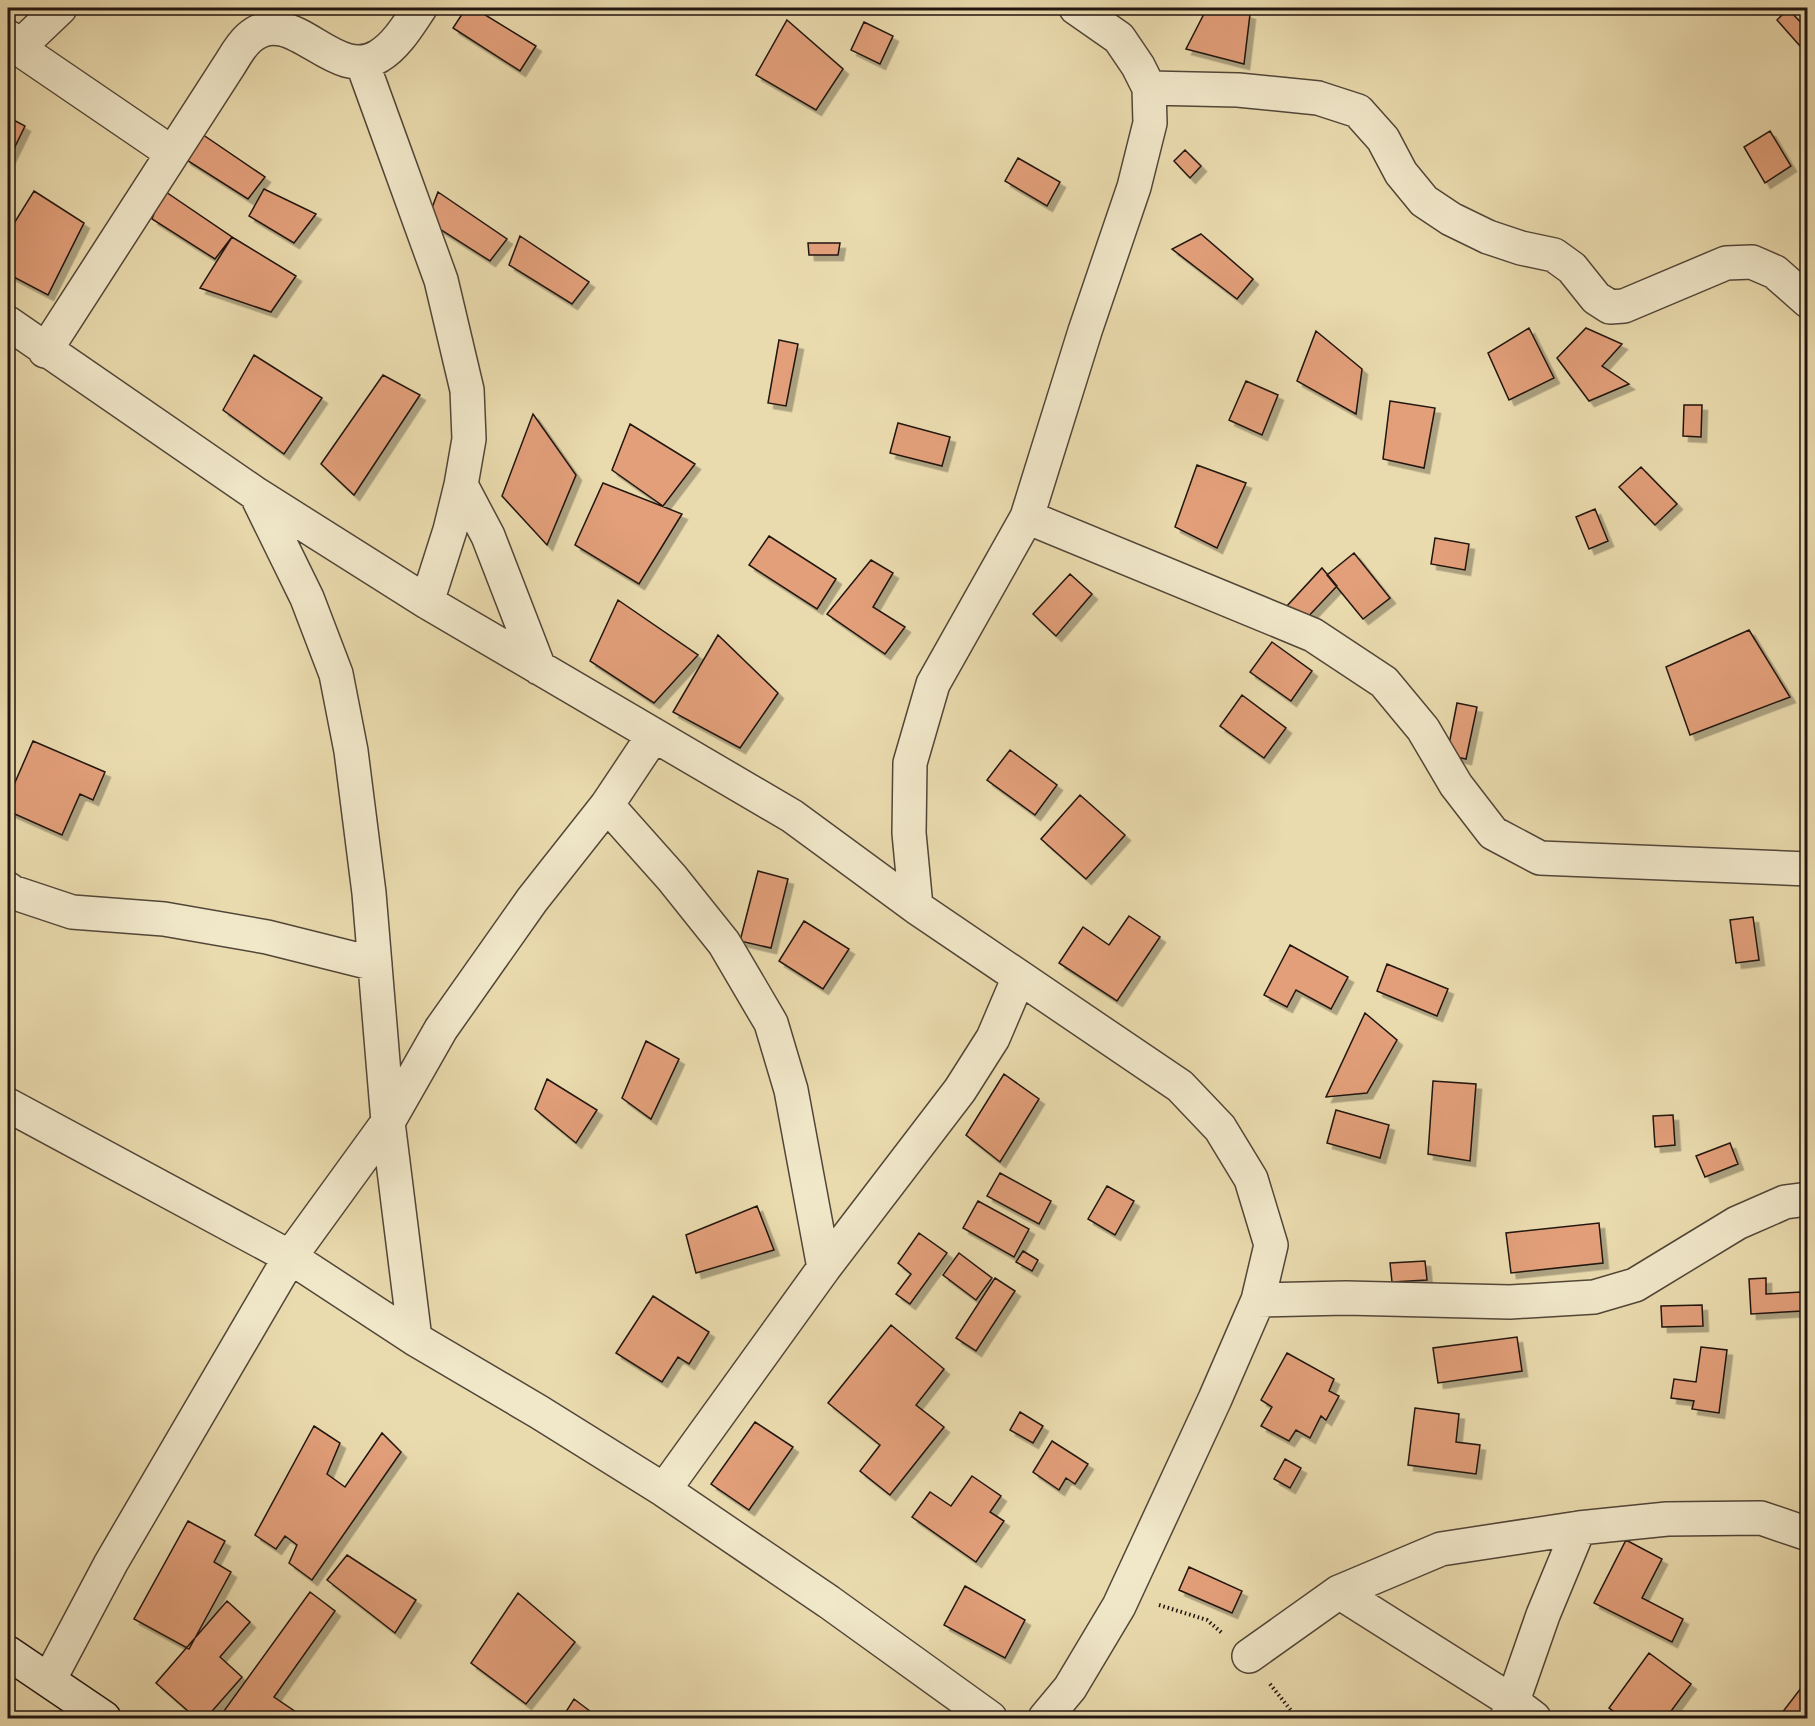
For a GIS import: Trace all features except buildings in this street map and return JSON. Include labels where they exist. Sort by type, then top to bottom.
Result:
[{"type":"street","points":[[60,8],[13,43],[172,153]]},
{"type":"street","points":[[45,351],[261,18],[306,38],[343,61],[362,62],[379,57],[403,34],[420,8]]},
{"type":"street","points":[[916,907],[909,833],[910,763],[933,684],[1027,517],[1085,331],[1134,187],[1150,123],[1149,88],[1138,66],[1119,38],[1076,8]]},
{"type":"street","points":[[362,62],[441,280],[467,390],[469,439],[461,485],[450,530],[427,602]]},
{"type":"street","points":[[1149,88],[1238,90],[1318,98],[1358,111],[1383,139],[1401,173],[1424,201],[1451,219],[1488,237],[1521,248],[1554,255],[1572,268],[1596,298],[1610,307],[1624,306],[1726,263],[1752,262],[1775,272],[1808,301]]},
{"type":"street","points":[[8,323],[45,351],[256,494],[427,602],[792,816],[916,907],[1180,1086],[1220,1128],[1251,1179],[1271,1245],[1258,1300],[1215,1400],[1119,1606],[1070,1688],[1045,1719]]},
{"type":"street","points":[[461,485],[488,536],[539,668]]},
{"type":"street","points":[[256,494],[307,598],[336,674],[351,751],[369,893],[388,1122],[415,1340]]},
{"type":"street","points":[[1027,517],[1313,636],[1384,682],[1423,729],[1456,785],[1493,833],[1540,858],[1808,869]]},
{"type":"street","points":[[49,1680],[123,1543],[290,1257],[388,1122],[441,1029],[532,900],[607,805],[653,736]]},
{"type":"street","points":[[607,805],[672,878],[724,943],[771,1023],[791,1090],[824,1268]]},
{"type":"street","points":[[8,889],[72,912],[164,919],[267,938],[375,964]]},
{"type":"street","points":[[664,1490],[824,1268],[960,1090],[993,1038],[1019,977]]},
{"type":"street","points":[[8,1105],[290,1257],[415,1340],[539,1412],[664,1490],[829,1602],[990,1719]]},
{"type":"street","points":[[1258,1300],[1346,1298],[1510,1302],[1594,1297],[1635,1285],[1737,1223],[1785,1202],[1808,1199]]},
{"type":"street","points":[[1249,1656],[1339,1592],[1441,1549],[1579,1528],[1667,1519],[1761,1518],[1808,1534]]},
{"type":"street","points":[[1339,1592],[1518,1713],[1543,1615],[1579,1528]]},
{"type":"street","points":[[8,1653],[104,1719]]}]
